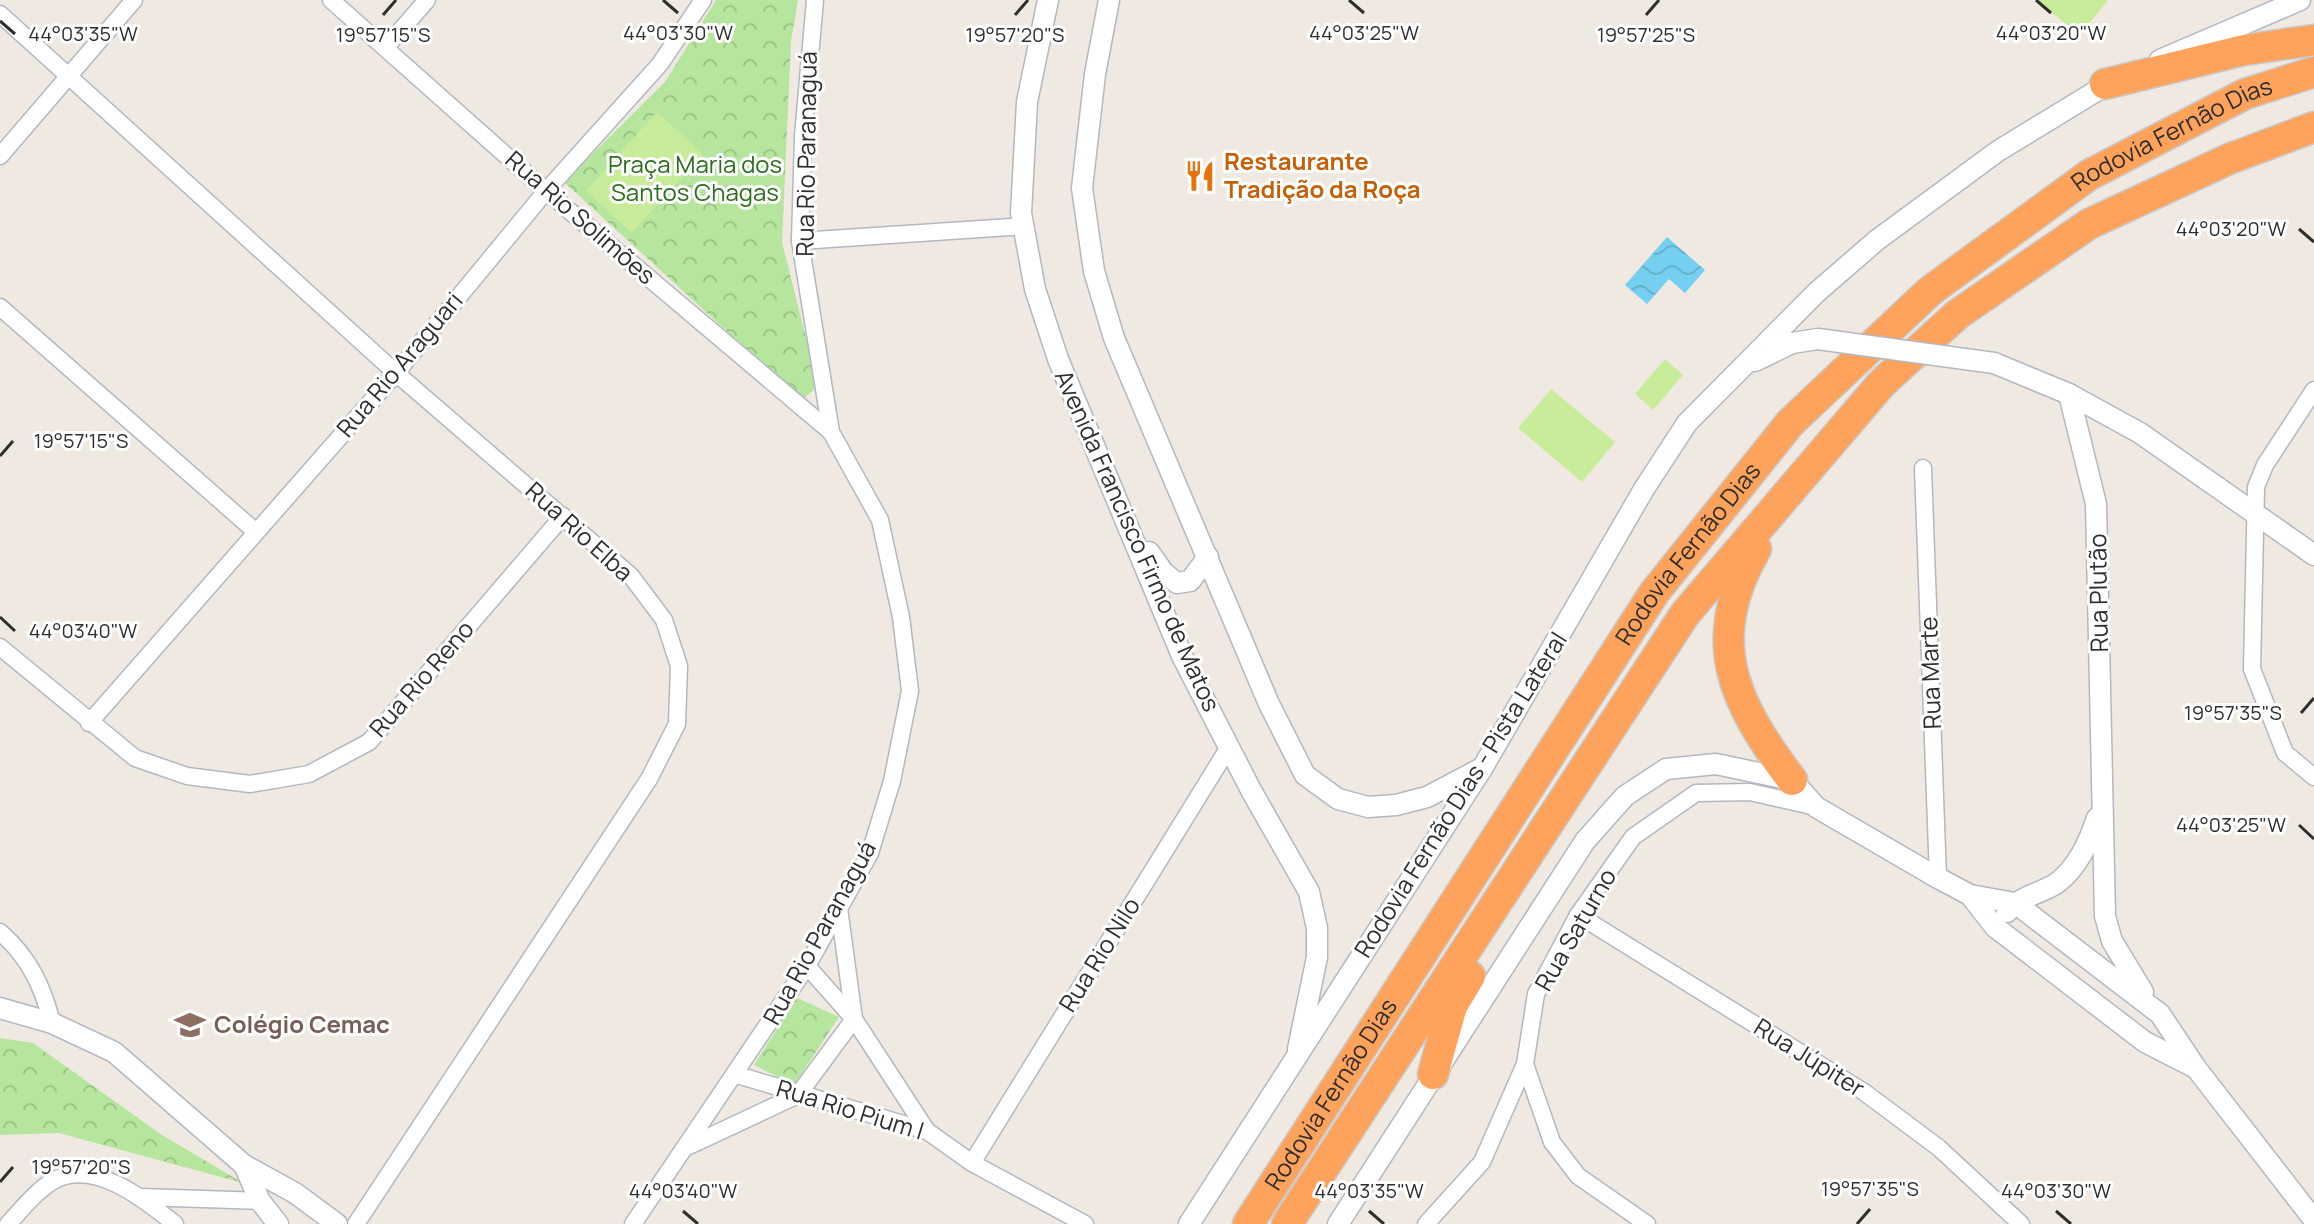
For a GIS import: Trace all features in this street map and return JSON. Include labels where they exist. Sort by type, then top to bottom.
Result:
[{"type":"highway","points":[[2105,84],[2244,50],[2314,40]]},
{"type":"highway","name":"Rodovia Fernão Dias","points":[[1248,1224],[1654,593],[1790,423],[1930,291],[2089,175],[2245,94],[2314,72]]},
{"type":"highway","name":"Rodovia Fernão Dias","points":[[1287,1224],[1685,614],[1882,383],[1958,314],[2089,224],[2229,159],[2314,127]]},
{"type":"highway","points":[[2229,159],[2314,143]]},
{"type":"highway","points":[[1792,780],[1761,739],[1730,667],[1730,602],[1757,548],[1876,399],[1882,383]]},
{"type":"highway","points":[[1433,1074],[1452,1006],[1553,832],[1564,798]]},
{"type":"street","points":[[0,156],[134,0]]},
{"type":"street","name":"Rua Rio Solimões","points":[[331,0],[546,191],[831,432]]},
{"type":"street","points":[[386,47],[427,0]]},
{"type":"street","name":"Rua Rio Araguari","points":[[89,723],[396,373],[546,191],[660,64],[703,0]]},
{"type":"street","name":"Rua Rio Paranaguá","points":[[633,1224],[737,1075],[807,966],[870,853],[892,781],[910,691],[901,617],[880,520],[831,432],[800,241],[803,136],[815,0]]},
{"type":"street","name":"Avenida Francisco Firmo de Matos","points":[[1048,0],[1027,102],[1021,213],[1035,289],[1058,359],[1182,656],[1309,892],[1317,928],[1317,957],[1295,1063]]},
{"type":"street","points":[[1109,0],[1095,74],[1082,188],[1094,271],[1114,338],[1269,704],[1305,775],[1338,799],[1368,807],[1427,797],[1483,767]]},
{"type":"street","points":[[1737,370],[1817,292],[1877,240],[1998,151],[2105,84],[2300,0]]},
{"type":"street","name":"Rua Rio Elba","points":[[0,14],[396,373],[631,576],[664,620],[679,666],[677,724],[641,792],[356,1224]]},
{"type":"street","points":[[800,241],[1024,226]]},
{"type":"street","points":[[0,307],[256,532]]},
{"type":"street","points":[[1737,370],[1792,343],[1818,339],[1994,363],[2069,394],[2140,433],[2314,555]]},
{"type":"street","name":"Rodovia Fernão Dias - Pista Lateral","points":[[1189,1224],[1483,767],[1644,489],[1687,423],[1737,370]]},
{"type":"street","points":[[2314,390],[2265,465],[2256,487],[2253,513],[2252,669],[2285,753],[2314,777]]},
{"type":"street","name":"Rua Plutão","points":[[2069,394],[2096,504],[2105,916],[2127,970],[2160,1014]]},
{"type":"street","name":"Rua Marte","points":[[1923,468],[1938,878]]},
{"type":"street","points":[[1123,511],[1159,566],[1177,583],[1190,581],[1208,557]]},
{"type":"street","name":"Rua Rio Reno","points":[[0,647],[135,758],[187,776],[250,784],[309,774],[369,742],[563,516]]},
{"type":"street","name":"Rua Rio Nilo","points":[[972,1163],[1229,747]]},
{"type":"street","points":[[1338,1224],[1585,841],[1625,796],[1666,769],[1716,764],[1792,780],[1816,807],[1938,878],[1970,895],[2015,903],[2160,1014],[2196,1068],[2314,1220]]},
{"type":"street","name":"Rua Saturno","points":[[1647,1224],[1578,1176],[1552,1142],[1525,1064],[1536,994],[1578,915],[1633,837],[1696,793],[1750,792],[1816,807]]},
{"type":"street","name":"Rua Plutão","points":[[1995,927],[2015,903],[2056,883],[2075,864],[2090,841],[2104,795]]},
{"type":"street","points":[[1970,895],[1995,927],[2145,1042],[2196,1068]]},
{"type":"street","points":[[687,1148],[798,1095],[854,1019],[839,908]]},
{"type":"street","name":"Rua Júpiter","points":[[1578,915],[1864,1092],[1939,1148],[2021,1224]]},
{"type":"street","points":[[0,932],[27,960],[38,980],[52,1023]]},
{"type":"street","points":[[807,966],[854,1019],[927,1131]]},
{"type":"street","points":[[0,1008],[52,1023],[114,1052],[244,1165],[295,1193],[337,1224]]},
{"type":"street","points":[[1426,1224],[1482,1162],[1525,1064]]},
{"type":"street","name":"Rua Rio Pium I","points":[[737,1075],[927,1131],[972,1163],[1085,1224]]},
{"type":"street","points":[[244,1165],[260,1201],[278,1224]]},
{"type":"street","points":[[8,1224],[41,1190],[69,1175],[86,1173],[141,1197],[175,1224]]},
{"type":"street","points":[[141,1197],[260,1201],[295,1193]]},
{"type":"green space","name":"Praça Maria dos Santos Chagas","points":[[716,0],[798,0],[791,41],[782,242],[818,386],[802,400],[564,182],[665,82]]},
{"type":"green space","points":[[2036,0],[2108,0],[2080,35]]},
{"type":"green space","points":[[657,112],[703,154],[632,233],[586,191]]},
{"type":"green space","points":[[1665,359],[1683,375],[1653,410],[1635,394]]},
{"type":"green space","points":[[1551,389],[1615,442],[1582,482],[1518,428]]},
{"type":"green space","points":[[797,998],[839,1017],[794,1085],[754,1065]]},
{"type":"green space","points":[[0,1038],[33,1043],[162,1135],[243,1183],[59,1133],[0,1135]]},
{"type":"water","points":[[1667,237],[1705,270],[1685,293],[1669,279],[1647,304],[1625,285]]},
{"type":"place","name":"Restaurante Tradição da Roça","points":[[1200,176]]},
{"type":"place","name":"Colégio Cemac","points":[[190,1025]]}]
